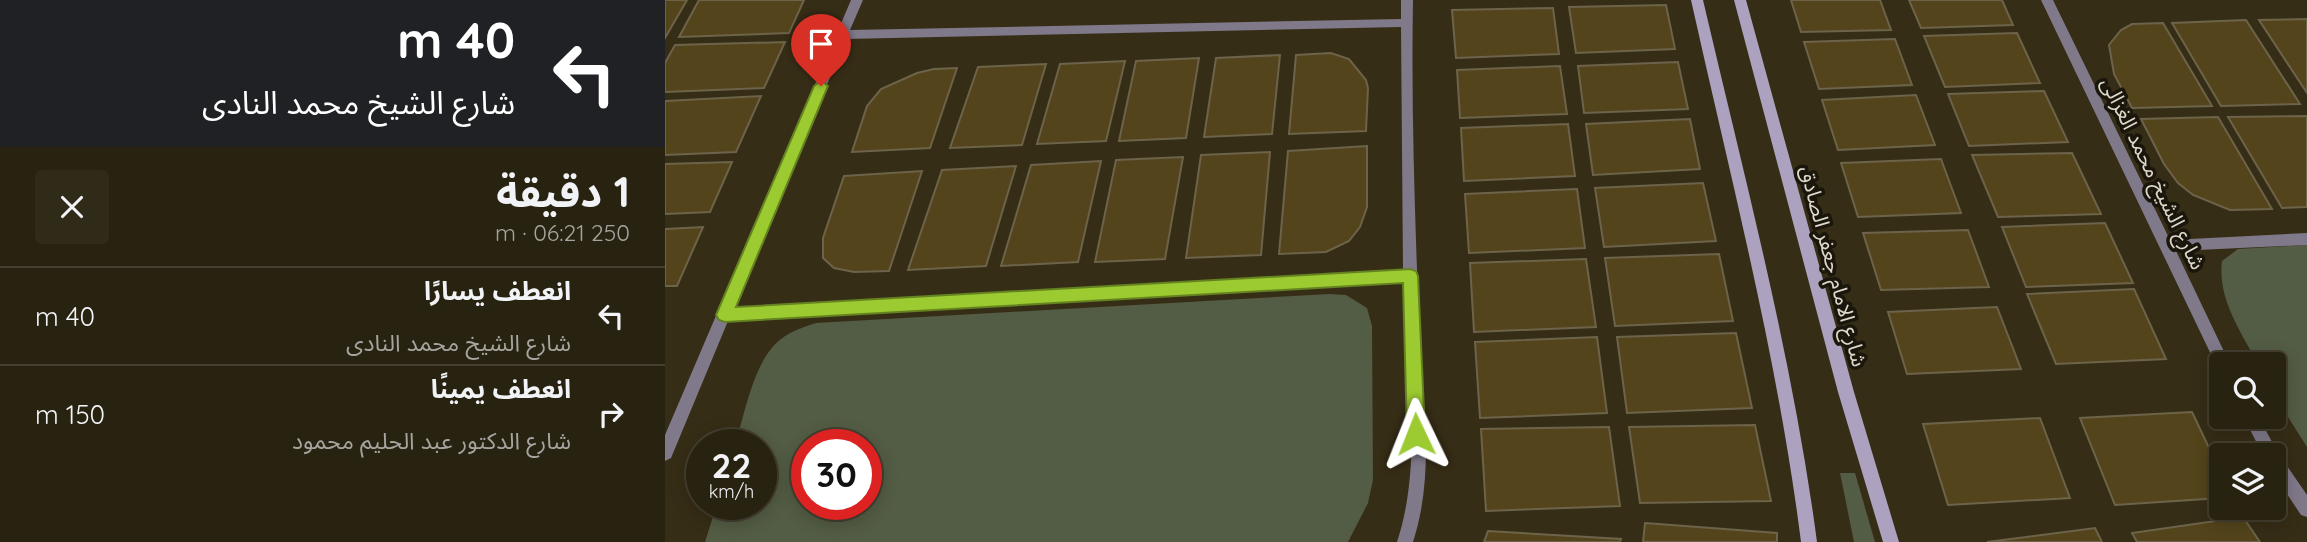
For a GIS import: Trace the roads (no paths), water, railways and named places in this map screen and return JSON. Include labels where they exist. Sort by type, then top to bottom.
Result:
[{"type":"street","points":[[665,453],[857,0]]},
{"type":"street","points":[[1405,542],[1415,501],[1417,460],[1410,276],[1407,0]]},
{"type":"street","points":[[1697,0],[1785,386],[1798,456],[1809,542]]},
{"type":"street","name":"شارع الامام جعفر الصادق","points":[[1740,0],[1846,392],[1891,542]]},
{"type":"street","name":"شارع الشيخ محمد الغزالى","points":[[2047,0],[2217,352]]},
{"type":"street","points":[[842,35],[1406,23]]},
{"type":"street","points":[[2166,246],[2307,239]]},
{"type":"street","points":[[725,315],[1410,276]]},
{"type":"street","points":[[2286,478],[2307,509]]}]
